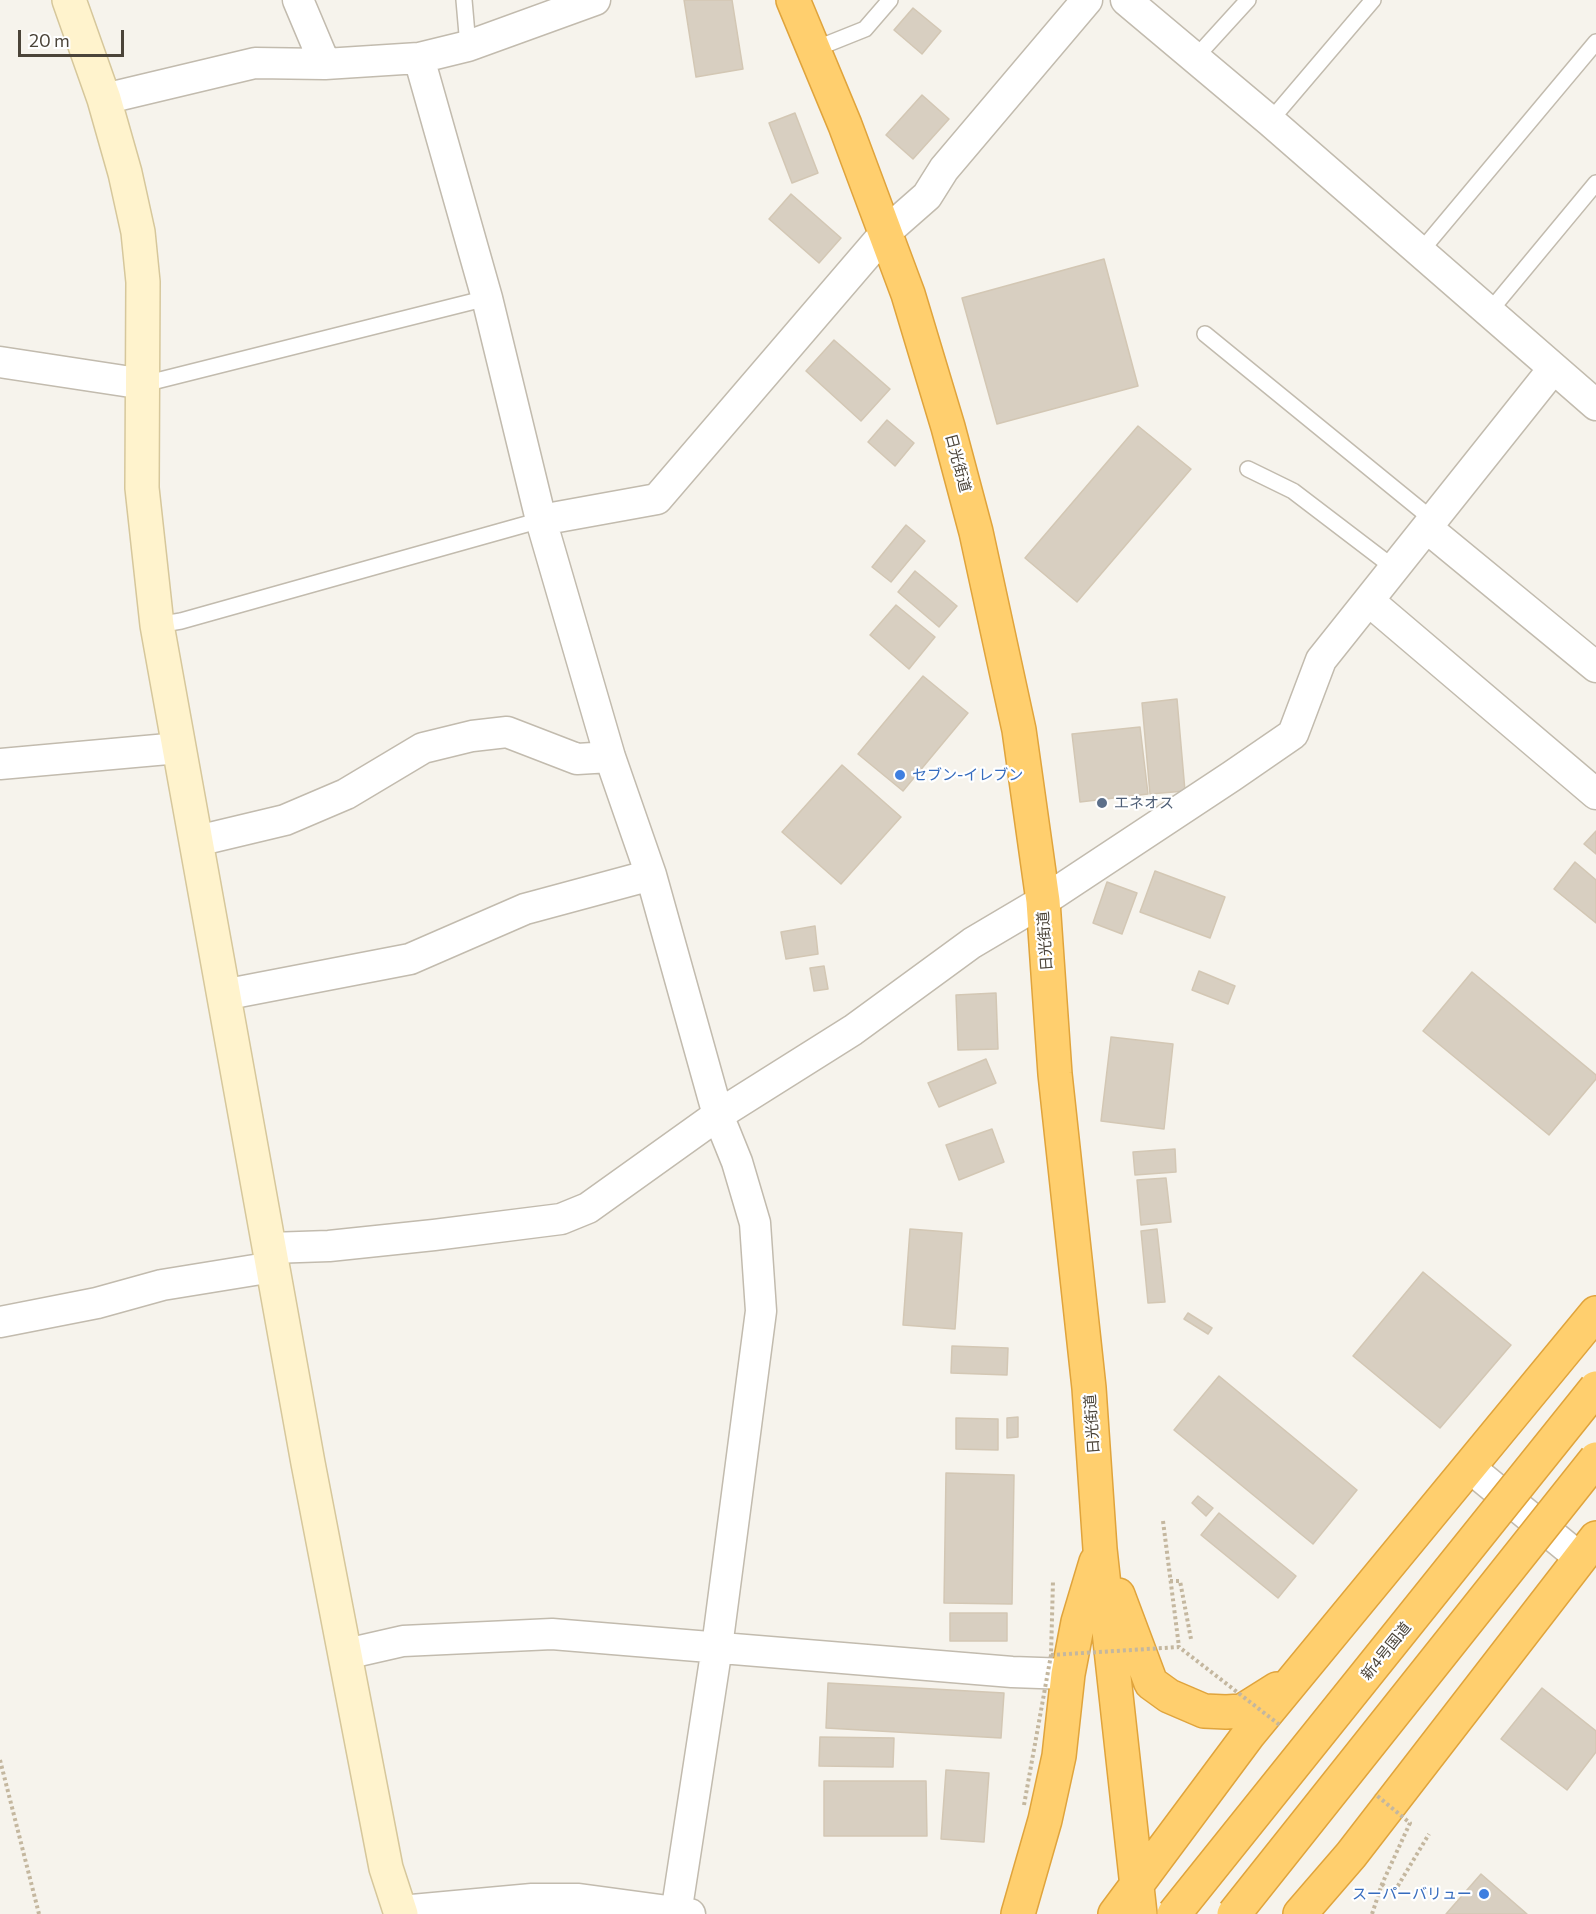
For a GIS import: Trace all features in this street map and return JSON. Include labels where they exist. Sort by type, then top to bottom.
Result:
[{"type":"highway","name":"日光街道","points":[[793,0],[886,232],[908,294],[948,427],[976,532],[1019,730],[1042,901],[1055,1074],[1089,1388],[1100,1549],[1138,1900]]},
{"type":"highway","points":[[1115,1914],[1138,1900],[1249,1734],[1596,1313]]},
{"type":"highway","name":"新4号国道","points":[[1174,1914],[1596,1388]]},
{"type":"highway","points":[[1234,1914],[1596,1459]]},
{"type":"highway","points":[[1300,1914],[1351,1855],[1588,1548]]},
{"type":"highway","points":[[1018,1914],[1028,1888],[1059,1756],[1059,1664],[1078,1622],[1100,1549]]},
{"type":"highway","points":[[1100,1549],[1150,1683],[1169,1696],[1204,1711],[1242,1711],[1297,1676]]},
{"type":"highway","points":[[1327,1914],[1351,1855]]},
{"type":"street","points":[[69,0],[104,99],[125,173],[138,232],[142,282],[144,384],[142,488],[157,625],[271,1258],[386,1868],[401,1913],[532,1899],[579,1899],[681,1914],[761,1311],[755,1223],[737,1162],[718,1115],[651,875],[610,757],[541,520],[487,298],[419,58]]},
{"type":"street","points":[[297,0],[325,64]]},
{"type":"street","points":[[104,99],[255,63],[325,64],[419,58],[468,46],[595,0]]},
{"type":"street","points":[[541,520],[657,499],[886,232],[927,196],[944,169],[1087,0]]},
{"type":"street","points":[[1126,0],[1196,57],[1596,405]]},
{"type":"street","points":[[0,362],[144,384]]},
{"type":"street","points":[[0,1322],[97,1303],[271,1258],[561,1219],[588,1208],[718,1115],[853,1030],[972,943],[1042,901],[1293,734],[1321,660],[1553,369]]},
{"type":"street","points":[[1430,524],[1596,667]]},
{"type":"street","points":[[1369,601],[1596,794]]},
{"type":"street","points":[[196,841],[285,820],[363,785],[423,748],[472,736],[507,732],[577,759],[610,757]]},
{"type":"street","points":[[0,764],[179,748]]},
{"type":"street","points":[[223,995],[410,959],[525,909],[651,875]]},
{"type":"street","points":[[1469,1467],[1588,1548]]},
{"type":"street","points":[[346,1654],[403,1641],[552,1634],[1012,1672],[1059,1664]]},
{"type":"lane","points":[[464,0],[468,46]]},
{"type":"lane","points":[[814,49],[865,29],[890,0]]},
{"type":"lane","points":[[1196,57],[1248,0]]},
{"type":"lane","points":[[1270,121],[1373,0]]},
{"type":"lane","points":[[1421,251],[1596,42]]},
{"type":"lane","points":[[1489,312],[1596,183]]},
{"type":"lane","points":[[144,384],[487,298]]},
{"type":"lane","points":[[1204,334],[1430,524]]},
{"type":"lane","points":[[1248,470],[1293,491],[1394,568]]},
{"type":"lane","points":[[157,625],[192,618],[541,520]]},
{"type":"path","points":[[1059,1664],[1179,1647],[1163,1521]]},
{"type":"path","points":[[1024,1805],[1059,1664],[1053,1581]]},
{"type":"path","points":[[1170,1581],[1180,1581],[1191,1639]]},
{"type":"path","points":[[0,1760],[39,1914]]},
{"type":"path","points":[[1382,1884],[1393,1894],[1429,1834]]},
{"type":"building","points":[[684,0],[732,0],[743,69],[696,77]]},
{"type":"building","points":[[913,8],[941,31],[922,54],[894,30]]},
{"type":"building","points":[[922,95],[949,119],[913,159],[886,135]]},
{"type":"building","points":[[795,113],[818,173],[792,183],[769,123]]},
{"type":"building","points":[[791,194],[841,238],[819,263],[769,219]]},
{"type":"building","points":[[1104,259],[1138,386],[997,424],[962,298]]},
{"type":"building","points":[[834,340],[890,389],[861,421],[806,371]]},
{"type":"building","points":[[887,420],[914,443],[895,466],[868,442]]},
{"type":"building","points":[[1138,426],[1191,469],[1077,602],[1025,558]]},
{"type":"building","points":[[906,525],[925,541],[891,582],[872,567]]},
{"type":"building","points":[[915,571],[957,606],[939,627],[898,592]]},
{"type":"building","points":[[896,605],[935,637],[909,669],[870,635]]},
{"type":"building","points":[[923,676],[968,713],[903,791],[858,754]]},
{"type":"building","points":[[1177,699],[1185,791],[1150,794],[1142,703]]},
{"type":"building","points":[[1140,727],[1148,794],[1080,802],[1072,734]]},
{"type":"building","points":[[842,765],[901,817],[841,884],[782,832]]},
{"type":"building","points":[[1596,831],[1596,854],[1584,844]]},
{"type":"building","points":[[1575,862],[1596,880],[1596,923],[1554,889]]},
{"type":"building","points":[[1155,871],[1225,897],[1210,938],[1140,912]]},
{"type":"building","points":[[1107,882],[1137,893],[1122,934],[1093,923]]},
{"type":"building","points":[[815,926],[818,954],[786,959],[781,932]]},
{"type":"building","points":[[824,966],[828,989],[814,991],[810,968]]},
{"type":"building","points":[[1199,971],[1235,986],[1228,1004],[1192,990]]},
{"type":"building","points":[[1472,972],[1596,1075],[1596,1079],[1549,1135],[1423,1031]]},
{"type":"building","points":[[996,993],[998,1049],[958,1050],[956,995]]},
{"type":"building","points":[[1111,1037],[1173,1044],[1164,1129],[1101,1121]]},
{"type":"building","points":[[986,1059],[996,1083],[939,1107],[928,1083]]},
{"type":"building","points":[[992,1129],[1004,1162],[959,1180],[946,1145]]},
{"type":"building","points":[[1175,1149],[1176,1172],[1135,1175],[1133,1152]]},
{"type":"building","points":[[1166,1178],[1171,1222],[1141,1225],[1137,1180]]},
{"type":"building","points":[[910,1229],[962,1233],[955,1329],[903,1325]]},
{"type":"building","points":[[1157,1229],[1165,1302],[1148,1303],[1141,1231]]},
{"type":"building","points":[[1423,1272],[1511,1345],[1440,1428],[1353,1356]]},
{"type":"building","points":[[1188,1313],[1212,1328],[1208,1334],[1184,1319]]},
{"type":"building","points":[[952,1346],[1008,1348],[1007,1375],[951,1373]]},
{"type":"building","points":[[1219,1376],[1357,1490],[1313,1544],[1174,1430]]},
{"type":"building","points":[[1018,1417],[1018,1437],[1007,1438],[1007,1418]]},
{"type":"building","points":[[956,1418],[998,1419],[998,1450],[956,1449]]},
{"type":"building","points":[[946,1473],[1014,1475],[1012,1604],[944,1603]]},
{"type":"building","points":[[1198,1496],[1213,1508],[1206,1516],[1192,1503]]},
{"type":"building","points":[[1219,1513],[1296,1576],[1278,1598],[1201,1535]]},
{"type":"building","points":[[950,1613],[1007,1613],[1007,1641],[950,1641]]},
{"type":"building","points":[[828,1683],[1004,1693],[1001,1738],[826,1728]]},
{"type":"building","points":[[1542,1688],[1596,1731],[1596,1752],[1567,1790],[1501,1739]]},
{"type":"building","points":[[820,1737],[894,1738],[893,1767],[819,1766]]},
{"type":"building","points":[[946,1770],[989,1773],[984,1842],[941,1839]]},
{"type":"building","points":[[824,1781],[926,1781],[927,1836],[824,1836]]},
{"type":"building","name":"スーパーバリュー","points":[[1481,1874],[1527,1914],[1446,1914]]},
{"type":"place","name":"セブン-イレブン","points":[[900,775]]},
{"type":"place","name":"エネオス","points":[[1102,803]]},
{"type":"place","name":"スーパーバリュー","points":[[1484,1894]]}]
